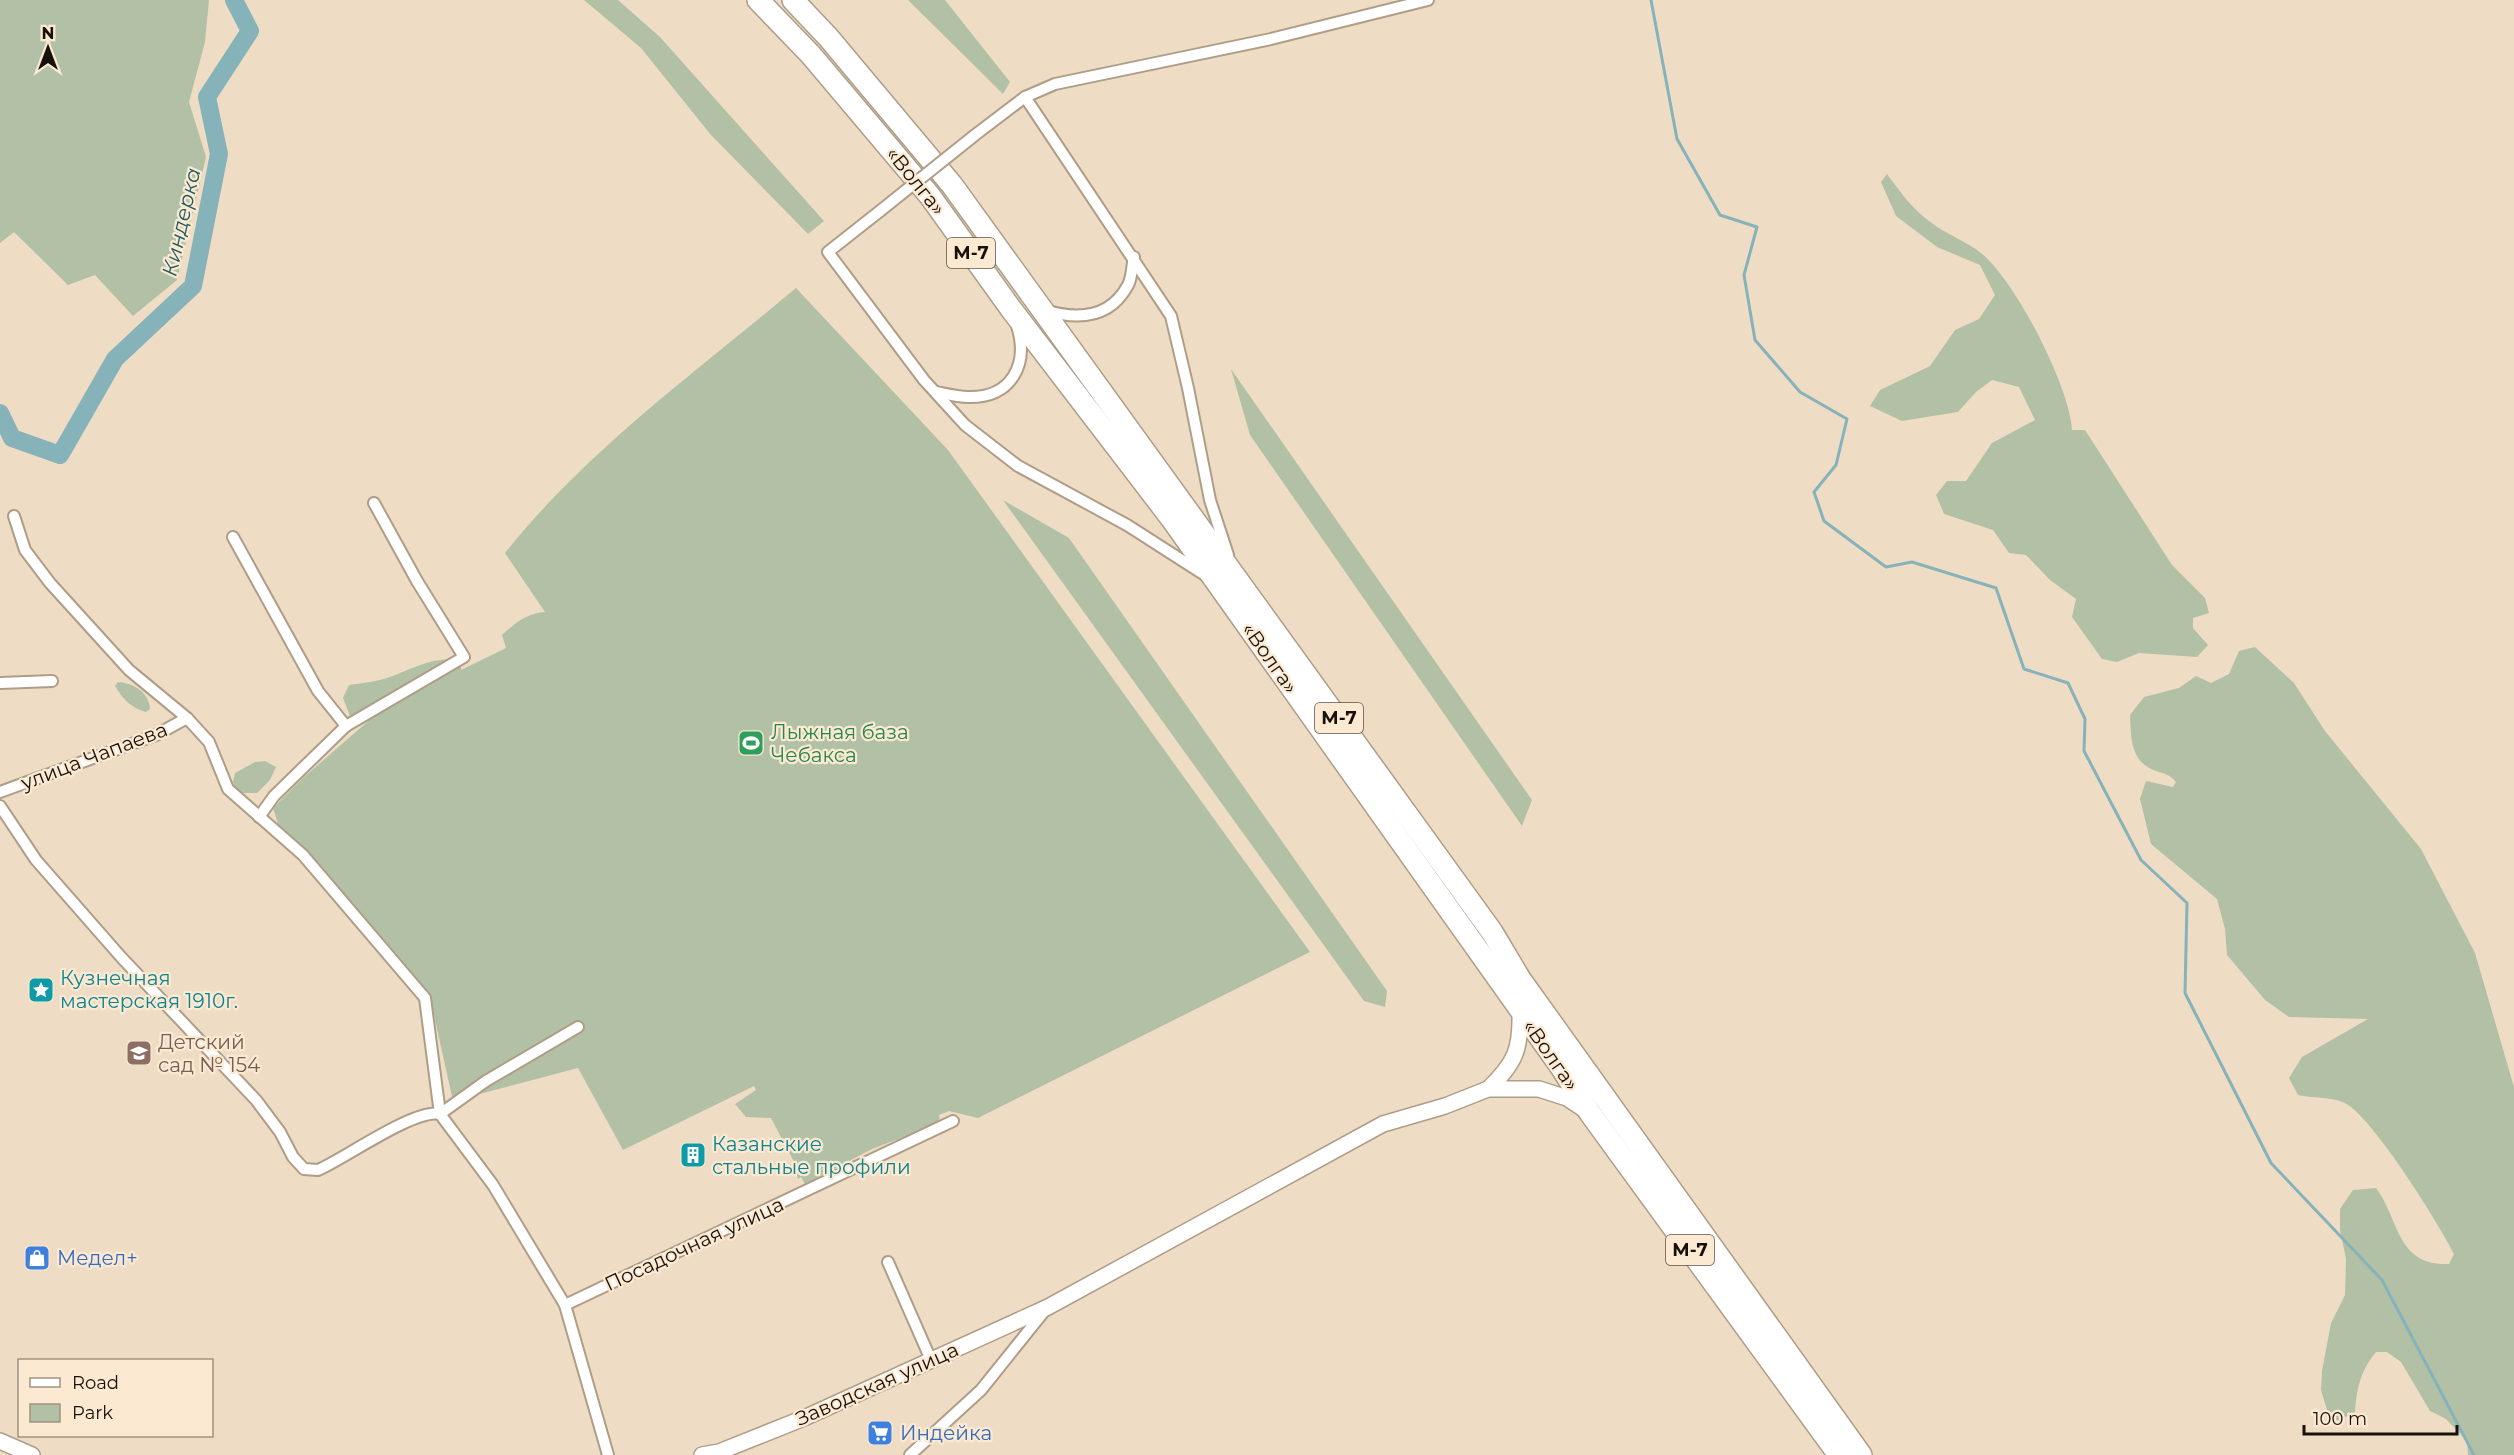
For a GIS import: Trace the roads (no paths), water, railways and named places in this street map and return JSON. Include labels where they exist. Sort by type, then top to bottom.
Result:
[{"type":"highway","name":"«Волга»","points":[[758,0],[811,55],[930,196],[1011,309],[1225,577],[1492,932],[1526,989],[1861,1455]]},
{"type":"highway","name":"«Волга»","points":[[793,0],[828,37],[952,184],[1042,309],[1590,1113],[1839,1455]]},
{"type":"street","points":[[1225,577],[1018,466],[965,425],[936,392],[828,252],[1025,97],[1055,84],[1271,39],[1428,0]]},
{"type":"street","points":[[1025,97],[1134,257],[1171,316],[1188,387],[1225,577]]},
{"type":"street","points":[[1042,309],[1064,316],[1080,316],[1097,314],[1109,308],[1129,284],[1134,257]]},
{"type":"street","points":[[936,392],[969,397],[993,393],[1010,382],[1021,360],[1022,344],[1011,309]]},
{"type":"street","points":[[259,817],[274,796],[346,726],[464,657],[417,581],[374,503]]},
{"type":"street","points":[[14,516],[25,550],[50,583],[129,670],[187,718],[209,742],[228,789],[303,855],[425,998],[440,1114],[493,1185],[565,1305],[608,1455]]},
{"type":"street","points":[[233,537],[318,691],[346,726]]},
{"type":"street","points":[[0,683],[52,681]]},
{"type":"street","name":"улица Чапаева","points":[[0,792],[42,779],[156,735],[187,718]]},
{"type":"street","points":[[0,806],[36,860],[141,979],[256,1100],[280,1132],[298,1165],[309,1171],[328,1166],[431,1112],[440,1114],[486,1081],[578,1027]]},
{"type":"street","points":[[1488,1089],[1506,1072],[1515,1056],[1521,1036],[1520,1011]]},
{"type":"street","points":[[1488,1089],[1539,1089],[1567,1098],[1590,1113]]},
{"type":"street","name":"Заводская улица","points":[[702,1455],[719,1452],[804,1418],[1048,1307],[1383,1124],[1445,1106],[1488,1089]]},
{"type":"street","name":"Посадочная улица","points":[[565,1305],[953,1121]]},
{"type":"street","points":[[888,1262],[931,1360]]},
{"type":"street","points":[[910,1455],[981,1390],[1048,1307]]},
{"type":"street","points":[[0,1441],[32,1455]]},
{"type":"waterway","name":"Киндерка","points":[[0,413],[12,438],[60,455],[115,359],[193,286],[219,154],[207,97],[250,31],[234,0]]},
{"type":"waterway","points":[[1651,0],[1677,139],[1720,215],[1757,227],[1744,275],[1755,340],[1800,392],[1847,419],[1836,465],[1814,492],[1824,521],[1886,567],[1912,562],[1996,588],[2024,669],[2068,683],[2085,719],[2084,751],[2141,860],[2187,903],[2185,993],[2271,1163],[2382,1280],[2474,1455]]},
{"type":"place","name":"Лыжная база Чебакса","points":[[751,743]]},
{"type":"place","name":"Кузнечная мастерская 1910г.","points":[[41,990]]},
{"type":"place","name":"Детский сад № 154","points":[[139,1053]]},
{"type":"place","name":"Казанские стальные профили","points":[[693,1155]]},
{"type":"place","name":"Медел+","points":[[37,1258]]},
{"type":"place","name":"Индейка","points":[[880,1433]]}]
